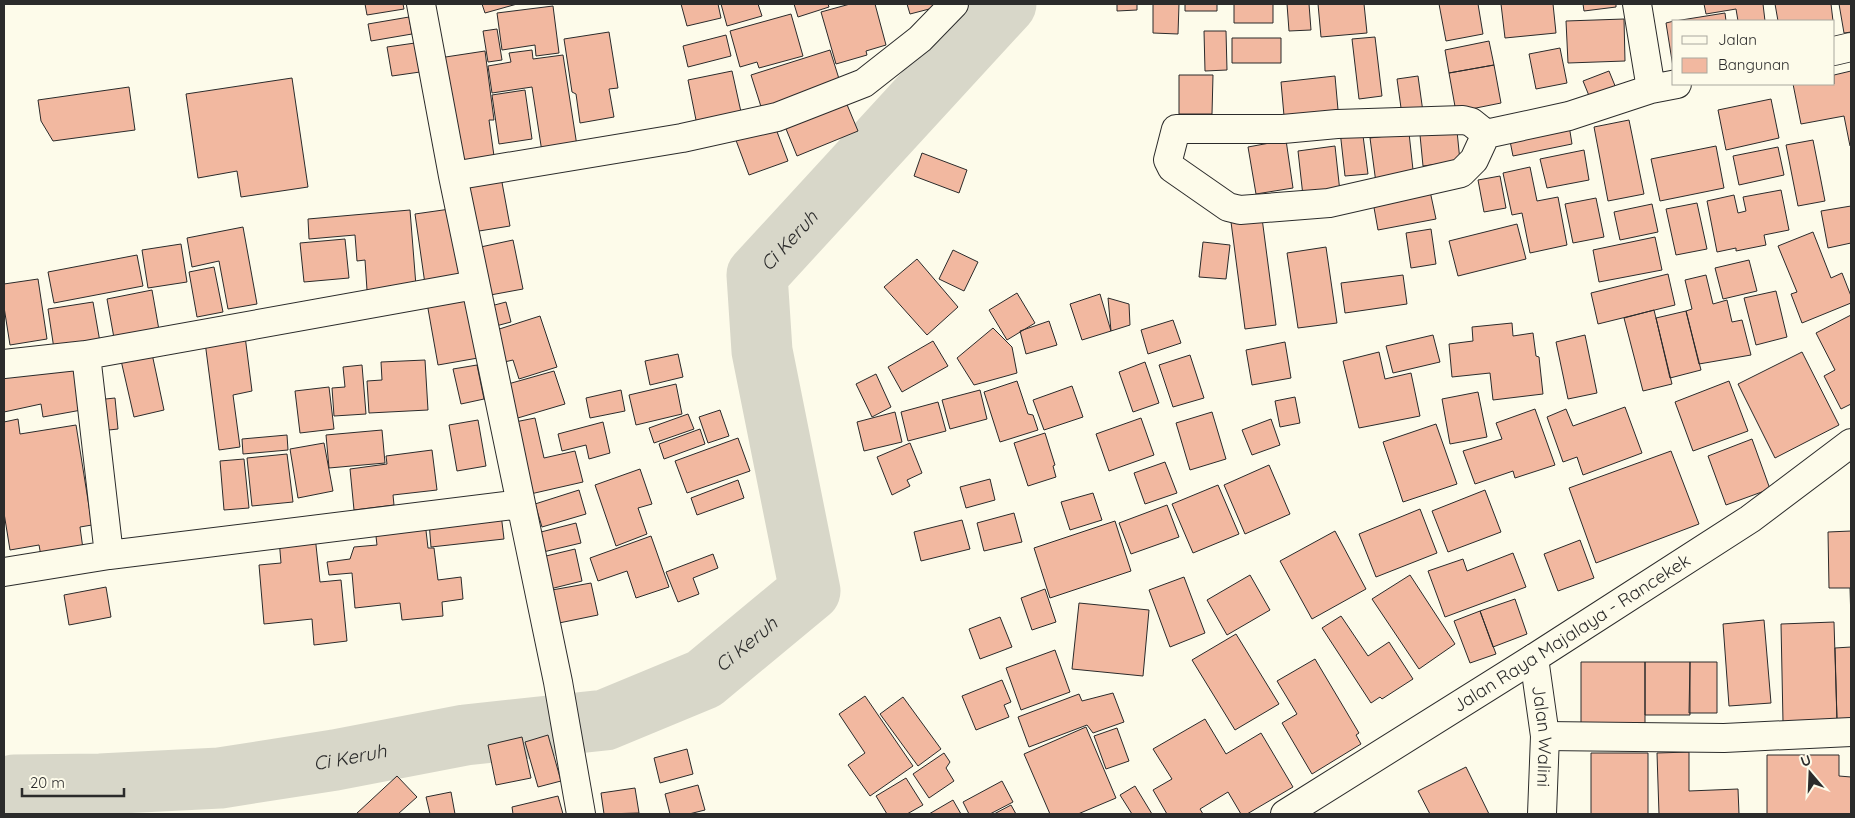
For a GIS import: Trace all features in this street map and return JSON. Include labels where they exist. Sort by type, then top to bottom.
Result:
[{"type":"street","points":[[422,4],[452,176],[558,682],[581,814]]},
{"type":"street","points":[[452,176],[682,138],[777,117],[864,83],[920,39],[954,4]]},
{"type":"street","points":[[1637,4],[1651,89]]},
{"type":"street","points":[[1835,51],[1851,47]]},
{"type":"street","points":[[1486,134],[1569,116],[1651,89],[1672,85]]},
{"type":"street","points":[[1463,120],[1471,122],[1486,134],[1474,160],[1461,173],[1329,203],[1240,210],[1228,207],[1172,168],[1168,160],[1176,129],[1283,129],[1337,124],[1463,120]]},
{"type":"street","points":[[4,364],[86,355],[475,285]]},
{"type":"street","points":[[86,355],[109,555]]},
{"type":"street","name":"Jalan Raya Majalaya - Rancekek","points":[[1285,814],[1534,658],[1750,519],[1851,443]]},
{"type":"street","points":[[4,572],[109,555],[521,504]]},
{"type":"street","name":"Jalan Walini","points":[[1534,658],[1545,736],[1542,814]]},
{"type":"street","points":[[1545,736],[1724,738],[1851,732]]},
{"type":"building","points":[[365,4],[403,4],[404,9],[367,15]]},
{"type":"building","points":[[482,4],[517,4],[485,13]]},
{"type":"building","points":[[681,4],[718,4],[721,18],[687,26]]},
{"type":"building","points":[[721,4],[758,4],[762,16],[727,26]]},
{"type":"building","points":[[794,4],[828,4],[829,7],[798,17]]},
{"type":"building","points":[[850,4],[875,4],[886,45],[866,51],[867,55],[836,64],[821,12]]},
{"type":"building","points":[[907,4],[936,4],[937,7],[910,14]]},
{"type":"building","points":[[1117,4],[1137,4],[1137,10],[1117,11]]},
{"type":"building","points":[[1153,4],[1179,4],[1178,34],[1153,33]]},
{"type":"building","points":[[1185,4],[1217,4],[1217,11],[1185,11]]},
{"type":"building","points":[[1234,4],[1273,4],[1273,23],[1234,23]]},
{"type":"building","points":[[1287,4],[1309,4],[1311,30],[1289,31]]},
{"type":"building","points":[[1318,4],[1364,4],[1367,33],[1321,37]]},
{"type":"building","points":[[1439,4],[1478,4],[1483,34],[1446,41]]},
{"type":"building","points":[[1501,4],[1553,4],[1556,33],[1505,38]]},
{"type":"building","points":[[1583,4],[1616,4],[1616,7],[1584,11]]},
{"type":"building","points":[[1704,4],[1763,4],[1765,20],[1738,20],[1736,9],[1706,14]]},
{"type":"building","points":[[1775,4],[1831,4],[1833,20],[1778,20]]},
{"type":"building","points":[[1839,4],[1851,4],[1851,32],[1844,33]]},
{"type":"building","points":[[553,6],[559,53],[536,56],[535,45],[502,50],[497,13]]},
{"type":"building","points":[[1725,13],[1726,20],[1681,20]]},
{"type":"building","points":[[791,14],[803,56],[759,68],[757,62],[740,67],[730,31]]},
{"type":"building","points":[[409,17],[412,34],[371,41],[368,24]]},
{"type":"building","points":[[1624,19],[1625,61],[1568,63],[1566,21]]},
{"type":"building","points":[[1672,22],[1672,61],[1666,23]]},
{"type":"building","points":[[497,29],[502,60],[488,62],[483,31]]},
{"type":"building","points":[[1204,31],[1226,31],[1227,70],[1205,71]]},
{"type":"building","points":[[609,32],[618,88],[609,89],[614,117],[580,123],[576,94],[572,92],[564,39]]},
{"type":"building","points":[[726,35],[731,56],[688,67],[683,46]]},
{"type":"building","points":[[1375,37],[1382,96],[1359,99],[1352,39]]},
{"type":"building","points":[[1232,38],[1281,38],[1281,63],[1232,63]]},
{"type":"building","points":[[1489,41],[1494,65],[1449,73],[1445,50]]},
{"type":"building","points":[[415,43],[420,72],[392,76],[387,47]]},
{"type":"building","points":[[1560,48],[1567,83],[1536,89],[1529,54]]},
{"type":"building","points":[[532,50],[533,59],[563,55],[577,146],[542,152],[532,87],[492,93],[488,66],[511,62],[509,53]]},
{"type":"building","points":[[830,50],[840,82],[763,113],[751,75]]},
{"type":"building","points":[[485,51],[494,120],[489,120],[494,156],[459,161],[439,58]]},
{"type":"building","points":[[1494,65],[1501,103],[1456,112],[1449,73]]},
{"type":"building","points":[[732,71],[743,121],[698,130],[688,80]]},
{"type":"building","points":[[1609,71],[1620,98],[1594,108],[1583,81]]},
{"type":"building","points":[[1851,71],[1850,146],[1844,116],[1801,124],[1793,85],[1835,85],[1835,75]]},
{"type":"building","points":[[1179,75],[1213,75],[1212,114],[1179,114]]},
{"type":"building","points":[[1335,76],[1339,121],[1285,127],[1281,82]]},
{"type":"building","points":[[1418,76],[1423,112],[1402,115],[1397,79]]},
{"type":"building","points":[[292,78],[308,187],[241,197],[237,171],[198,178],[186,94]]},
{"type":"building","points":[[129,87],[135,130],[53,141],[41,121],[38,100]]},
{"type":"building","points":[[525,90],[532,139],[499,144],[492,95]]},
{"type":"building","points":[[843,95],[858,131],[797,156],[782,119]]},
{"type":"building","points":[[1771,99],[1779,138],[1726,150],[1718,110]]},
{"type":"building","points":[[1568,119],[1572,144],[1513,156],[1508,131]]},
{"type":"building","points":[[1629,120],[1644,194],[1608,201],[1594,127]]},
{"type":"building","points":[[773,121],[788,161],[749,175],[734,135]]},
{"type":"building","points":[[1362,128],[1368,174],[1345,176],[1340,131]]},
{"type":"building","points":[[1457,131],[1460,161],[1423,166],[1420,135]]},
{"type":"building","points":[[1409,133],[1414,179],[1376,183],[1370,138]]},
{"type":"building","points":[[1286,140],[1293,188],[1256,194],[1248,147]]},
{"type":"building","points":[[1813,140],[1825,201],[1798,206],[1786,145]]},
{"type":"building","points":[[1335,146],[1340,192],[1303,196],[1298,151]]},
{"type":"building","points":[[1716,146],[1724,188],[1660,201],[1651,159]]},
{"type":"building","points":[[1778,147],[1784,175],[1739,185],[1733,156]]},
{"type":"building","points":[[1584,150],[1589,180],[1547,188],[1540,159]]},
{"type":"building","points":[[922,153],[967,170],[959,193],[914,176]]},
{"type":"building","points":[[1530,167],[1537,201],[1558,197],[1567,245],[1530,253],[1522,213],[1512,215],[1503,173]]},
{"type":"building","points":[[1500,176],[1506,208],[1484,212],[1478,180]]},
{"type":"building","points":[[501,177],[510,226],[473,232],[464,184]]},
{"type":"building","points":[[1781,190],[1789,230],[1764,235],[1766,245],[1736,251],[1736,248],[1717,252],[1707,201],[1734,195],[1738,213],[1746,211],[1743,197]]},
{"type":"building","points":[[1430,191],[1436,219],[1378,230],[1373,202]]},
{"type":"building","points":[[1596,198],[1604,237],[1573,243],[1565,204]]},
{"type":"building","points":[[1697,203],[1707,249],[1676,255],[1666,209]]},
{"type":"building","points":[[1652,204],[1658,232],[1620,240],[1614,212]]},
{"type":"building","points":[[1851,206],[1851,243],[1828,248],[1821,211]]},
{"type":"building","points":[[450,209],[461,279],[425,284],[415,214]]},
{"type":"building","points":[[410,210],[416,286],[367,290],[365,260],[357,261],[355,235],[309,239],[308,219]]},
{"type":"building","points":[[1262,218],[1276,325],[1245,329],[1231,222]]},
{"type":"building","points":[[1517,224],[1526,259],[1458,276],[1449,241]]},
{"type":"building","points":[[243,227],[257,304],[228,309],[219,261],[192,267],[187,238]]},
{"type":"building","points":[[1431,229],[1436,264],[1411,268],[1406,233]]},
{"type":"building","points":[[1813,232],[1831,278],[1842,273],[1851,296],[1851,303],[1802,323],[1791,294],[1797,292],[1778,246]]},
{"type":"building","points":[[1655,237],[1662,270],[1599,282],[1593,250]]},
{"type":"building","points":[[345,239],[349,278],[304,282],[300,243]]},
{"type":"building","points":[[513,240],[523,289],[485,296],[476,248]]},
{"type":"building","points":[[1203,242],[1230,245],[1226,279],[1199,277]]},
{"type":"building","points":[[181,244],[187,282],[148,288],[142,250]]},
{"type":"building","points":[[1326,247],[1337,323],[1298,328],[1287,253]]},
{"type":"building","points":[[953,250],[978,262],[964,291],[939,279]]},
{"type":"building","points":[[137,255],[143,286],[54,303],[48,272]]},
{"type":"building","points":[[917,259],[958,307],[927,335],[884,287]]},
{"type":"building","points":[[1749,260],[1757,291],[1723,299],[1715,268]]},
{"type":"building","points":[[214,267],[223,312],[197,317],[189,272]]},
{"type":"building","points":[[1668,274],[1675,305],[1598,324],[1591,293]]},
{"type":"building","points":[[1403,275],[1407,304],[1345,313],[1341,283]]},
{"type":"building","points":[[1706,275],[1713,304],[1727,300],[1732,322],[1742,320],[1751,355],[1699,364],[1686,311],[1692,309],[1685,280]]},
{"type":"building","points":[[38,279],[47,339],[10,345],[4,307],[4,284]]},
{"type":"building","points":[[152,290],[159,330],[114,338],[107,299]]},
{"type":"building","points":[[1776,291],[1787,337],[1756,345],[1744,298]]},
{"type":"building","points":[[1017,293],[1035,323],[1007,340],[989,310]]},
{"type":"building","points":[[1100,294],[1111,331],[1082,340],[1070,304]]},
{"type":"building","points":[[467,296],[478,358],[438,365],[427,303]]},
{"type":"building","points":[[1108,298],[1129,304],[1130,325],[1111,331]]},
{"type":"building","points":[[93,302],[100,342],[54,349],[48,309]]},
{"type":"building","points":[[506,302],[511,322],[492,327],[487,307]]},
{"type":"building","points":[[1654,310],[1672,384],[1643,391],[1624,318]]},
{"type":"building","points":[[1686,311],[1701,370],[1670,378],[1656,318]]},
{"type":"building","points":[[1851,315],[1851,404],[1841,409],[1824,376],[1835,370],[1816,333]]},
{"type":"building","points":[[540,316],[557,367],[519,379],[513,360],[500,363],[490,332]]},
{"type":"building","points":[[1173,320],[1181,343],[1148,354],[1141,330]]},
{"type":"building","points":[[1049,321],[1057,345],[1026,354],[1020,331]]},
{"type":"building","points":[[1512,323],[1513,336],[1533,333],[1536,356],[1539,357],[1543,394],[1493,400],[1490,373],[1452,377],[1449,344],[1473,341],[1472,327]]},
{"type":"building","points":[[993,328],[1012,347],[1017,373],[974,385],[957,358]]},
{"type":"building","points":[[1433,335],[1440,362],[1393,373],[1386,346]]},
{"type":"building","points":[[1585,335],[1597,393],[1568,399],[1556,342]]},
{"type":"building","points":[[245,336],[252,391],[233,395],[240,447],[219,450],[205,342]]},
{"type":"building","points":[[933,341],[948,366],[902,392],[888,367]]},
{"type":"building","points":[[1285,342],[1291,378],[1252,385],[1246,350]]},
{"type":"building","points":[[151,349],[164,410],[134,417],[120,356]]},
{"type":"building","points":[[1379,352],[1385,379],[1411,373],[1420,416],[1359,428],[1343,361]]},
{"type":"building","points":[[1802,352],[1839,425],[1775,458],[1738,384]]},
{"type":"building","points":[[678,354],[683,377],[650,385],[645,361]]},
{"type":"building","points":[[1190,355],[1204,398],[1173,407],[1159,365]]},
{"type":"building","points":[[425,360],[428,410],[369,413],[367,381],[382,380],[381,362]]},
{"type":"building","points":[[1145,362],[1159,403],[1133,412],[1119,372]]},
{"type":"building","points":[[362,365],[366,414],[334,416],[332,388],[345,387],[343,367]]},
{"type":"building","points":[[477,365],[484,399],[461,404],[453,369]]},
{"type":"building","points":[[80,367],[87,409],[43,417],[41,404],[4,412],[4,374]]},
{"type":"building","points":[[554,371],[565,404],[511,420],[501,386]]},
{"type":"building","points":[[876,374],[891,407],[872,417],[856,384]]},
{"type":"building","points":[[1017,381],[1028,414],[1033,415],[1038,430],[1000,442],[984,392]]},
{"type":"building","points":[[1729,381],[1748,431],[1693,451],[1675,402]]},
{"type":"building","points":[[676,384],[682,414],[636,425],[629,395]]},
{"type":"building","points":[[1072,386],[1083,417],[1044,430],[1033,400]]},
{"type":"building","points":[[329,387],[334,429],[300,433],[295,391]]},
{"type":"building","points":[[621,390],[625,411],[590,418],[586,398]]},
{"type":"building","points":[[980,390],[987,419],[950,429],[942,400]]},
{"type":"building","points":[[1478,392],[1487,437],[1450,444],[1442,399]]},
{"type":"building","points":[[1295,397],[1300,423],[1280,427],[1275,401]]},
{"type":"building","points":[[115,398],[118,429],[100,431],[96,400]]},
{"type":"building","points":[[938,402],[946,431],[908,441],[901,412]]},
{"type":"building","points":[[1625,407],[1642,453],[1583,475],[1577,457],[1563,462],[1547,417],[1566,409],[1573,426]]},
{"type":"building","points":[[1535,409],[1555,465],[1515,478],[1513,471],[1475,484],[1463,451],[1502,439],[1496,423]]},
{"type":"building","points":[[720,410],[729,436],[708,443],[699,417]]},
{"type":"building","points":[[895,412],[902,442],[864,451],[857,422]]},
{"type":"building","points":[[1212,412],[1226,459],[1190,470],[1176,423]]},
{"type":"building","points":[[688,414],[694,429],[654,443],[649,428]]},
{"type":"building","points":[[535,418],[544,458],[575,451],[583,482],[526,495],[510,423]]},
{"type":"building","points":[[1141,418],[1154,455],[1109,471],[1096,434]]},
{"type":"building","points":[[18,419],[20,434],[76,425],[92,525],[80,527],[83,549],[41,556],[39,545],[10,550],[4,513],[4,422]]},
{"type":"building","points":[[1271,419],[1280,445],[1252,455],[1242,430]]},
{"type":"building","points":[[478,420],[486,466],[457,471],[449,425]]},
{"type":"building","points":[[603,422],[610,453],[589,459],[586,445],[562,451],[558,434]]},
{"type":"building","points":[[1436,424],[1457,484],[1403,502],[1383,442]]},
{"type":"building","points":[[700,429],[705,444],[664,459],[659,444]]},
{"type":"building","points":[[382,430],[385,463],[329,468],[326,435]]},
{"type":"building","points":[[1045,433],[1055,465],[1053,466],[1056,477],[1028,486],[1014,443]]},
{"type":"building","points":[[287,435],[288,450],[243,454],[242,439]]},
{"type":"building","points":[[738,438],[750,471],[687,493],[675,461]]},
{"type":"building","points":[[1752,439],[1770,489],[1726,505],[1708,456]]},
{"type":"building","points":[[324,443],[333,491],[298,498],[290,449]]},
{"type":"building","points":[[910,443],[922,473],[907,480],[910,486],[892,495],[877,457]]},
{"type":"building","points":[[432,450],[437,490],[393,495],[394,505],[354,510],[350,469],[387,464],[386,456]]},
{"type":"building","points":[[1671,451],[1699,524],[1596,563],[1569,488]]},
{"type":"building","points":[[287,454],[293,502],[252,506],[247,458]]},
{"type":"building","points":[[244,459],[249,508],[224,510],[220,461]]},
{"type":"building","points":[[1165,462],[1177,493],[1145,504],[1134,473]]},
{"type":"building","points":[[1269,465],[1290,514],[1245,534],[1224,485]]},
{"type":"building","points":[[640,469],[652,504],[638,508],[647,534],[616,546],[595,485]]},
{"type":"building","points":[[990,479],[995,500],[966,508],[960,487]]},
{"type":"building","points":[[738,480],[744,498],[697,515],[691,498]]},
{"type":"building","points":[[1218,485],[1239,534],[1193,553],[1172,504]]},
{"type":"building","points":[[579,490],[586,514],[542,527],[535,504]]},
{"type":"building","points":[[1485,490],[1501,532],[1448,552],[1432,511]]},
{"type":"building","points":[[1093,493],[1102,520],[1070,530],[1061,502]]},
{"type":"building","points":[[1167,505],[1179,537],[1131,554],[1119,523]]},
{"type":"building","points":[[1420,509],[1437,553],[1376,577],[1359,534]]},
{"type":"building","points":[[536,512],[541,532],[576,523],[581,543],[539,553]]},
{"type":"building","points":[[1014,513],[1022,542],[984,551],[977,523]]},
{"type":"building","points":[[501,514],[504,539],[431,547],[429,522]]},
{"type":"building","points":[[962,520],[970,549],[921,561],[914,532]]},
{"type":"building","points":[[1115,521],[1131,571],[1050,598],[1034,548]]},
{"type":"building","points":[[425,522],[428,548],[434,548],[438,580],[461,577],[463,599],[442,602],[443,616],[402,620],[400,603],[355,608],[352,573],[329,575],[327,562],[350,559],[354,547],[377,545],[375,528]]},
{"type":"building","points":[[1335,531],[1366,589],[1312,619],[1280,561]]},
{"type":"building","points":[[1851,531],[1851,622],[1850,588],[1829,588],[1828,532]]},
{"type":"building","points":[[315,536],[320,582],[341,580],[347,641],[314,645],[312,619],[264,624],[259,565],[281,563],[279,539]]},
{"type":"building","points":[[651,536],[669,587],[636,598],[627,571],[598,581],[590,558]]},
{"type":"building","points":[[1580,540],[1594,578],[1558,591],[1544,554]]},
{"type":"building","points":[[575,549],[582,581],[550,589],[542,557]]},
{"type":"building","points":[[1513,553],[1526,587],[1445,617],[1428,571],[1463,559],[1467,571]]},
{"type":"building","points":[[713,554],[718,568],[693,578],[699,594],[678,602],[666,572]]},
{"type":"building","points":[[1250,575],[1270,610],[1227,635],[1207,600]]},
{"type":"building","points":[[1410,575],[1455,644],[1419,669],[1372,599]]},
{"type":"building","points":[[1184,577],[1205,633],[1170,647],[1149,590]]},
{"type":"building","points":[[591,583],[598,615],[559,623],[552,590]]},
{"type":"building","points":[[106,587],[111,617],[69,625],[64,595]]},
{"type":"building","points":[[1045,589],[1056,622],[1032,630],[1021,598]]},
{"type":"building","points":[[1515,599],[1527,634],[1493,647],[1480,611]]},
{"type":"building","points":[[1079,603],[1149,610],[1143,676],[1072,669]]},
{"type":"building","points":[[1480,611],[1496,654],[1470,663],[1454,621]]},
{"type":"building","points":[[1341,616],[1368,656],[1389,642],[1413,679],[1382,699],[1380,697],[1371,703],[1322,628]]},
{"type":"building","points":[[1000,617],[1012,647],[980,659],[969,629]]},
{"type":"building","points":[[1764,620],[1771,703],[1729,706],[1723,624]]},
{"type":"building","points":[[1834,622],[1837,721],[1783,722],[1781,624]]},
{"type":"building","points":[[1236,634],[1279,704],[1235,730],[1192,660]]},
{"type":"building","points":[[1851,647],[1851,719],[1837,720],[1835,648]]},
{"type":"building","points":[[1055,650],[1070,692],[1021,710],[1006,668]]},
{"type":"building","points":[[1315,659],[1359,733],[1356,735],[1361,744],[1312,774],[1282,723],[1297,714],[1277,681]]},
{"type":"building","points":[[1581,662],[1645,662],[1645,723],[1581,723]]},
{"type":"building","points":[[1645,662],[1690,662],[1690,715],[1645,715]]},
{"type":"building","points":[[1690,662],[1717,662],[1717,713],[1689,713]]},
{"type":"building","points":[[1002,680],[1011,702],[1004,705],[1009,717],[976,730],[962,696]]},
{"type":"building","points":[[1113,693],[1124,722],[1093,733],[1087,725],[1029,747],[1018,717],[1079,694],[1082,701]]},
{"type":"building","points":[[865,696],[913,766],[870,796],[848,765],[865,753],[839,714]]},
{"type":"building","points":[[903,697],[941,749],[918,766],[880,714]]},
{"type":"building","points":[[1205,719],[1226,754],[1261,733],[1293,787],[1247,814],[1241,814],[1228,792],[1200,809],[1203,814],[1167,814],[1153,790],[1172,779],[1153,749]]},
{"type":"building","points":[[1086,727],[1116,798],[1078,814],[1050,814],[1024,754]]},
{"type":"building","points":[[1117,728],[1129,761],[1106,769],[1094,736]]},
{"type":"building","points":[[548,735],[561,781],[538,787],[525,742]]},
{"type":"building","points":[[522,737],[531,778],[496,785],[488,745]]},
{"type":"building","points":[[687,749],[693,774],[660,783],[654,758]]},
{"type":"building","points":[[1689,752],[1689,791],[1738,789],[1739,814],[1659,814],[1657,753]]},
{"type":"building","points":[[944,753],[950,762],[946,768],[954,781],[929,798],[913,774]]},
{"type":"building","points":[[1591,753],[1648,753],[1648,814],[1591,814]]},
{"type":"building","points":[[1767,755],[1839,755],[1839,776],[1851,777],[1851,814],[1767,814]]},
{"type":"building","points":[[1466,767],[1489,814],[1430,814],[1418,791]]},
{"type":"building","points":[[397,776],[417,797],[398,814],[356,814]]},
{"type":"building","points":[[906,778],[923,805],[907,814],[887,814],[876,796]]},
{"type":"building","points":[[1002,781],[1013,802],[990,814],[969,814],[963,802]]},
{"type":"building","points":[[698,785],[705,810],[689,814],[670,814],[665,794]]},
{"type":"building","points":[[1135,786],[1152,814],[1132,814],[1120,795]]},
{"type":"building","points":[[635,788],[639,813],[604,814],[601,793]]},
{"type":"building","points":[[451,792],[455,814],[430,814],[426,797]]},
{"type":"building","points":[[558,796],[563,814],[513,814],[512,807]]},
{"type":"building","points":[[953,800],[961,814],[929,814]]},
{"type":"building","points":[[1011,805],[1016,814],[994,814]]},
{"type":"waterway","name":"Ci Keruh","points":[[4,794],[14,785],[100,784],[220,778],[335,760],[465,735],[605,720],[704,679],[810,591],[762,351],[757,275],[1006,4]]}]
